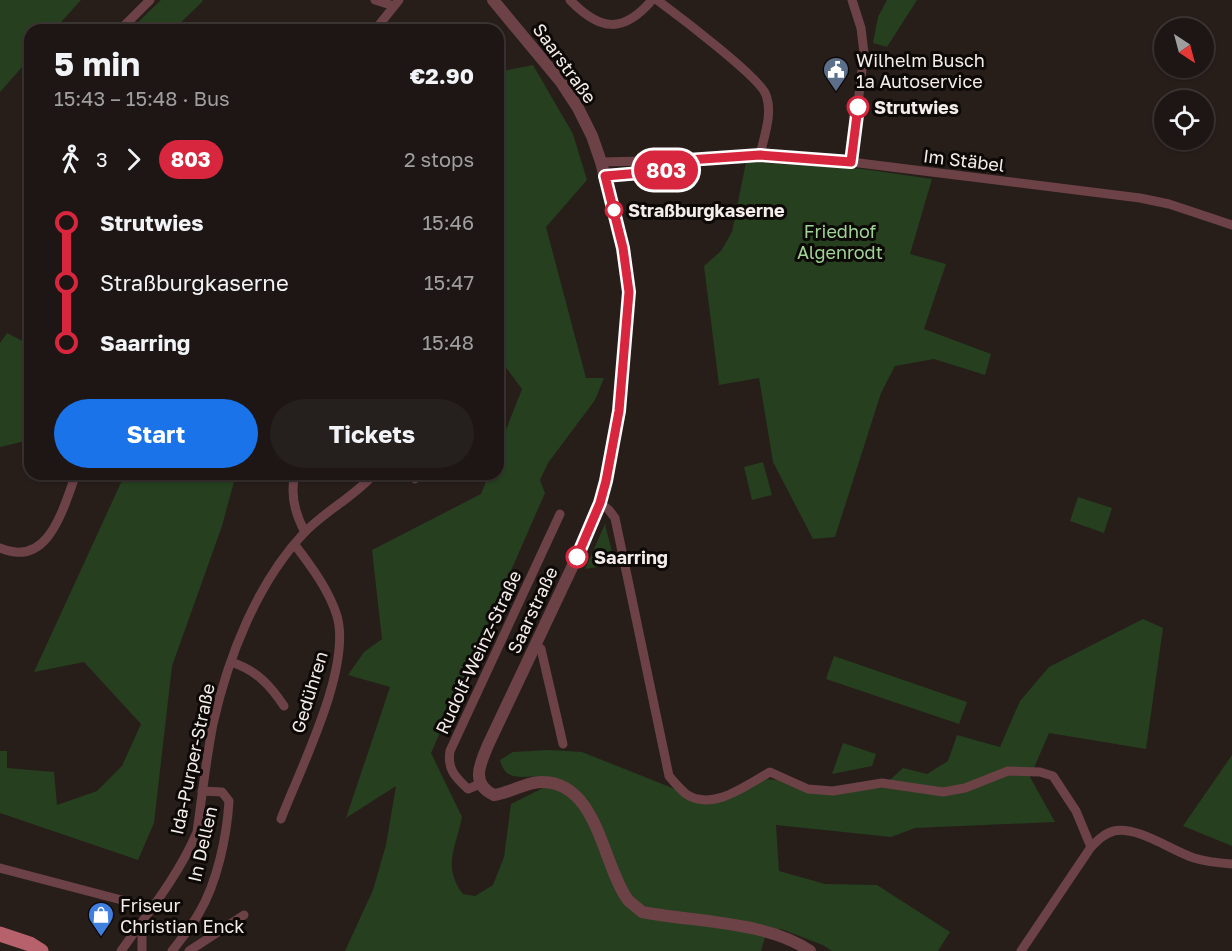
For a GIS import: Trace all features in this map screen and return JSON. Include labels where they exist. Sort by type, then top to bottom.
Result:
[{"type":"main road","points":[[0,934],[30,944],[41,951]]},
{"type":"street","points":[[126,24],[150,0]]},
{"type":"street","points":[[375,0],[396,3],[380,24]]},
{"type":"street","name":"Saarstraße","points":[[480,784],[478,774],[481,761],[600,503],[619,411],[629,292],[623,248],[602,162],[592,136],[561,82],[493,0]]},
{"type":"street","points":[[570,0],[586,15],[601,23],[620,24],[640,14],[652,0]]},
{"type":"street","points":[[657,0],[754,79],[766,93],[769,110],[760,155]]},
{"type":"street","points":[[851,162],[864,53],[861,28],[852,0]]},
{"type":"street","name":"Im Stäbel","points":[[602,162],[688,160],[760,155],[851,162],[1140,198],[1169,204],[1232,225]]},
{"type":"street","name":"Im Stäbel","points":[[605,176],[664,171],[688,160]]},
{"type":"street","points":[[0,548],[12,553],[31,551],[47,540],[58,521],[74,480]]},
{"type":"street","points":[[295,480],[293,493],[295,508],[304,532]]},
{"type":"street","name":"Ida-Purper-Straße","points":[[121,951],[152,909],[190,848],[197,832],[213,725],[231,662],[259,595],[283,558],[304,532],[368,480]]},
{"type":"street","points":[[600,503],[615,518],[669,776],[684,793],[705,801],[720,798],[770,772],[808,789],[833,791],[882,783],[943,792],[965,788],[1008,771],[1040,772],[1053,776],[1076,811],[1091,847]]},
{"type":"street","name":"Rudolf-Weinz-Straße","points":[[480,784],[468,789],[458,780],[451,772],[448,761],[450,751],[560,514]]},
{"type":"street","name":"Gedühren","points":[[281,819],[323,712],[340,645],[337,617],[326,590],[295,545]]},
{"type":"street","points":[[535,644],[541,649],[563,744]]},
{"type":"street","points":[[231,662],[254,672],[272,687],[284,706]]},
{"type":"street","points":[[480,784],[494,795],[543,782],[572,791],[586,804],[614,874],[629,901],[642,912],[751,928],[792,941],[810,951]]},
{"type":"street","name":"In Dellen","points":[[171,951],[199,914],[213,882],[228,815],[229,801],[222,792],[202,791]]},
{"type":"street","points":[[1021,951],[1091,847],[1107,834],[1135,832],[1194,858],[1232,864]]},
{"type":"street","points":[[0,868],[152,909]]},
{"type":"street","points":[[189,951],[244,915]]},
{"type":"street","points":[[136,929],[142,933],[142,951]]},
{"type":"green space","points":[[0,0],[81,0],[59,24],[24,24],[24,65],[0,92]]},
{"type":"green space","points":[[161,0],[203,1],[179,24],[136,24]]},
{"type":"green space","points":[[887,0],[917,0],[887,47],[873,43],[878,17]]},
{"type":"green space","points":[[533,65],[573,134],[587,180],[546,227],[586,378],[604,378],[595,400],[548,463],[540,480],[545,493],[431,753],[462,817],[452,857],[453,875],[457,884],[463,894],[475,896],[493,885],[504,857],[511,804],[541,789],[549,779],[508,774],[503,769],[500,760],[513,752],[549,750],[582,752],[685,793],[699,804],[721,801],[762,779],[780,780],[808,792],[881,788],[903,768],[927,774],[948,761],[957,735],[1000,747],[1020,701],[1049,667],[1143,619],[1163,628],[1146,749],[1049,733],[1030,777],[1055,822],[915,828],[891,837],[776,825],[779,871],[825,884],[877,885],[950,932],[938,951],[832,951],[823,945],[781,929],[765,937],[761,951],[345,951],[373,890],[386,845],[396,786],[346,818],[390,687],[348,675],[364,652],[382,639],[372,550],[481,494],[487,480],[504,480],[504,435],[522,389],[504,365],[504,71]]},
{"type":"green space","name":"Friedhof Algenrodt","points":[[746,162],[863,169],[932,179],[910,254],[946,264],[924,329],[991,354],[985,375],[934,359],[895,366],[881,393],[835,537],[813,539],[773,462],[759,378],[719,385],[704,266],[721,251],[732,232]]},
{"type":"green space","points":[[7,333],[24,342],[24,441],[0,447],[0,343]]},
{"type":"green space","points":[[763,462],[772,495],[752,500],[744,467]]},
{"type":"green space","points":[[122,480],[234,480],[222,526],[172,666],[154,823],[138,860],[0,813],[0,751],[7,751],[7,768],[54,772],[57,805],[97,791],[122,766],[141,724],[84,662],[34,672]]},
{"type":"green space","points":[[1078,497],[1112,508],[1104,533],[1070,521]]},
{"type":"green space","points":[[605,524],[615,564],[585,569]]},
{"type":"green space","points":[[834,656],[967,702],[959,724],[826,679]]},
{"type":"green space","points":[[843,743],[876,754],[872,766],[832,774]]},
{"type":"green space","points":[[1232,755],[1232,846],[1183,826]]},
{"type":"bus line","name":"803","points":[[577,557],[600,503],[606,481],[619,411],[629,292],[623,248],[605,176],[664,171],[688,160],[760,155],[851,162],[858,107]]},
{"type":"place","name":"Wilhelm Busch 1a Autoservice","points":[[836,93]]},
{"type":"place","name":"Strutwies","points":[[858,107]]},
{"type":"place","name":"Straßburgkaserne","points":[[614,210]]},
{"type":"place","name":"Saarring","points":[[577,557]]},
{"type":"place","name":"Friseur Christian Enck","points":[[101,938]]}]
